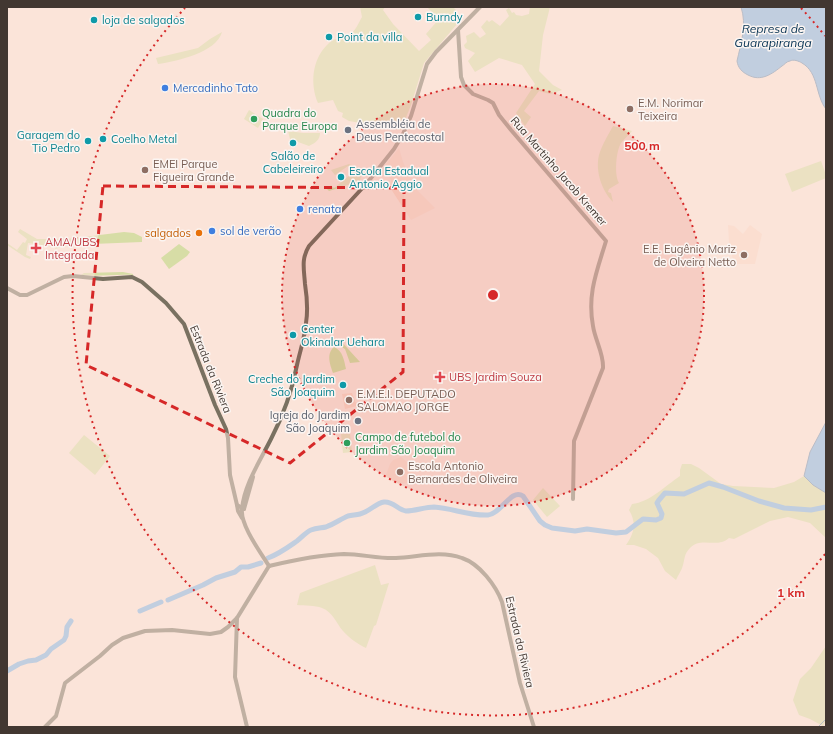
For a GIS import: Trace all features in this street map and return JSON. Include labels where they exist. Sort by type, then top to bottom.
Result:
[{"type":"street","points":[[45,727],[56,716],[62,688],[65,683],[116,642],[145,631],[172,630],[215,634],[221,632],[237,618],[270,566],[252,538],[244,522],[243,508],[253,476],[289,398],[296,372],[306,324],[307,297],[303,263],[306,250],[373,176],[394,149],[403,134],[410,116],[427,64],[436,52],[480,7]]},
{"type":"street","name":"Rua Martinho Jacob Kremer","points":[[458,30],[461,77],[464,85],[474,94],[493,103],[511,130],[606,241],[592,289],[590,304],[593,327],[603,359],[603,368],[574,441],[573,499]]},
{"type":"street","name":"Estrada da Riviera","points":[[7,288],[20,295],[28,295],[64,277],[73,276],[103,279],[132,277],[142,282],[166,303],[184,324],[215,405],[225,426],[228,438],[230,476],[239,513],[244,522]]},
{"type":"street","points":[[236,500],[243,508]]},
{"type":"street","points":[[237,505],[243,508]]},
{"type":"street","name":"Estrada da Riviera","points":[[270,566],[293,560],[345,554],[380,558],[443,555],[463,558],[470,562],[490,580],[499,592],[520,683],[534,727]]},
{"type":"street","points":[[237,618],[235,677],[247,727]]},
{"type":"highlighted area","points":[[103,186],[404,188],[403,372],[290,463],[86,365]]},
{"type":"shaded area","points":[[399,148],[403,162],[415,188],[435,208],[411,220],[391,189],[391,180],[383,168]]},
{"type":"shaded area","name":"E.E. Eugênio Mariz de Olveira Netto","points":[[728,225],[734,226],[743,234],[750,225],[762,234],[755,264],[734,264],[729,242]]},
{"type":"shaded area","name":"E.M.E.I. DEPUTADO SALOMAO JORGE","points":[[352,393],[357,406],[345,409],[342,394]]},
{"type":"shaded area","name":"Escola Antonio Bernardes de Oliveira","points":[[401,457],[415,469],[410,483],[395,484],[386,475],[393,460]]},
{"type":"green space","points":[[360,7],[385,7],[383,10],[393,24],[419,51],[431,40],[426,34],[439,19],[427,7],[453,7],[456,10],[451,18],[457,24],[424,63],[411,105],[401,130],[349,121],[342,117],[343,113],[338,111],[333,100],[318,103],[315,96],[313,80],[315,65],[318,58],[329,43],[354,31],[362,17]]},
{"type":"green space","points":[[530,7],[550,7],[543,35],[539,71],[553,85],[562,90],[550,94],[539,91],[524,111],[531,117],[525,126],[516,113],[535,84],[522,65],[499,58],[475,72],[468,61],[475,53],[465,48],[464,45],[467,42],[466,36],[474,32],[480,38],[486,34],[481,27],[487,20],[489,22],[492,20],[500,26],[509,16],[506,10],[509,8],[512,13],[514,12],[516,15],[522,16],[529,14]]},
{"type":"green space","points":[[222,32],[218,39],[204,51],[175,61],[158,64],[156,58],[198,48]]},
{"type":"green space","name":"Quadra do Parque Europa","points":[[249,110],[263,119],[258,128],[244,119]]},
{"type":"green space","points":[[613,126],[632,131],[619,147],[616,163],[616,174],[619,183],[609,189],[608,192],[611,193],[613,202],[600,180],[598,161],[600,151]]},
{"type":"green space","points":[[288,131],[320,133],[320,135],[317,141],[309,146],[290,139]]},
{"type":"green space","points":[[821,161],[826,178],[792,192],[785,174]]},
{"type":"green space","points":[[349,164],[362,169],[360,181],[329,191],[327,189],[331,185],[334,188],[354,172],[348,166],[335,175],[331,170]]},
{"type":"green space","points":[[20,229],[37,239],[59,239],[55,247],[28,243],[26,255],[31,257],[30,259],[7,245],[7,243],[17,250],[23,242],[25,243],[27,239],[18,232]]},
{"type":"green space","points":[[124,232],[134,233],[142,237],[142,242],[68,245],[55,249],[59,240]]},
{"type":"green space","points":[[179,244],[190,252],[187,256],[169,269],[161,258]]},
{"type":"green space","points":[[123,272],[133,275],[81,275],[84,273]]},
{"type":"green space","points":[[339,339],[360,362],[350,363],[345,349],[336,344]]},
{"type":"green space","points":[[334,347],[341,353],[346,369],[333,373],[329,356]]},
{"type":"green space","name":"Campo de futebol do Jardim São Joaquim","points":[[341,434],[350,434],[352,452],[343,453]]},
{"type":"green space","points":[[84,435],[110,456],[95,475],[69,453]]},
{"type":"green space","points":[[682,464],[691,464],[721,484],[733,486],[774,488],[794,482],[804,476],[813,485],[826,493],[826,538],[810,523],[788,517],[770,521],[734,539],[729,538],[719,543],[704,542],[694,545],[687,552],[676,580],[665,571],[658,558],[646,549],[634,545],[626,545],[633,533],[634,528],[633,519],[629,510],[632,504],[639,503],[651,497],[680,476]]},
{"type":"green space","points":[[543,488],[560,506],[547,517],[533,500]]},
{"type":"green space","points":[[375,565],[381,585],[389,583],[376,625],[374,626],[366,648],[345,634],[332,615],[326,610],[316,606],[297,605],[300,593]]},
{"type":"green space","points":[[826,646],[826,721],[823,726],[799,715],[793,700],[800,679],[811,668]]},
{"type":"water","name":"Represa de Guarapiranga","points":[[741,7],[826,7],[826,109],[811,72],[802,63],[796,60],[788,62],[766,76],[757,78],[746,74],[741,70],[737,61],[742,41],[743,14]]},
{"type":"water","points":[[826,422],[826,493],[813,485],[804,476],[810,452]]},
{"type":"waterway","points":[[268,558],[276,555],[311,530],[326,527],[348,516],[363,513],[384,502],[390,503],[406,511],[434,507],[488,515],[493,514],[510,498],[519,494],[523,496],[540,521],[552,528],[575,531],[587,529],[616,533],[626,532],[643,519],[656,520],[661,518],[662,514],[657,503],[665,493],[684,494],[709,483],[759,501],[784,508],[811,510],[826,507]]},
{"type":"waterway","points":[[168,600],[216,578],[235,572],[241,567],[248,567],[261,563]]},
{"type":"waterway","points":[[140,611],[161,602]]},
{"type":"waterway","points":[[7,671],[19,664],[36,660],[46,655],[51,649],[64,640],[67,627],[71,621]]},
{"type":"waterway","points":[[818,727],[826,719]]},
{"type":"place","name":"Burndy","points":[[418,17]]},
{"type":"place","name":"loja de salgados","points":[[94,20]]},
{"type":"place","name":"Point da villa","points":[[329,37]]},
{"type":"place","name":"Mercadinho Tato","points":[[165,88]]},
{"type":"place","name":"E.M. Norimar Teixeira","points":[[630,109]]},
{"type":"place","name":"Quadra do Parque Europa","points":[[254,119]]},
{"type":"place","name":"Assembléia de Deus Pentecostal","points":[[348,130]]},
{"type":"place","name":"Coelho Metal","points":[[103,139]]},
{"type":"place","name":"Garagem do Tio Pedro","points":[[88,141]]},
{"type":"place","name":"Salão de Cabeleireiro","points":[[293,143]]},
{"type":"place","name":"EMEI Parque Figueira Grande","points":[[145,170]]},
{"type":"place","name":"Escola Estadual Antonio Aggio","points":[[341,177]]},
{"type":"place","name":"renata","points":[[300,209]]},
{"type":"place","name":"sol de verão","points":[[212,231]]},
{"type":"place","name":"salgados","points":[[199,233]]},
{"type":"place","name":"AMA/UBS Integrada","points":[[36,248]]},
{"type":"place","name":"E.E. Eugênio Mariz de Olveira Netto","points":[[744,255]]},
{"type":"place","name":"Center Okinalar Uehara","points":[[293,335]]},
{"type":"place","name":"UBS Jardim Souza","points":[[440,377]]},
{"type":"place","name":"Creche do Jardim São Joaquim","points":[[343,385]]},
{"type":"place","name":"E.M.E.I. DEPUTADO SALOMAO JORGE","points":[[349,400]]},
{"type":"place","name":"Igreja do Jardim São Joaquim","points":[[358,421]]},
{"type":"place","name":"Campo de futebol do Jardim São Joaquim","points":[[347,443]]},
{"type":"place","name":"Escola Antonio Bernardes de Oliveira","points":[[400,472]]}]
